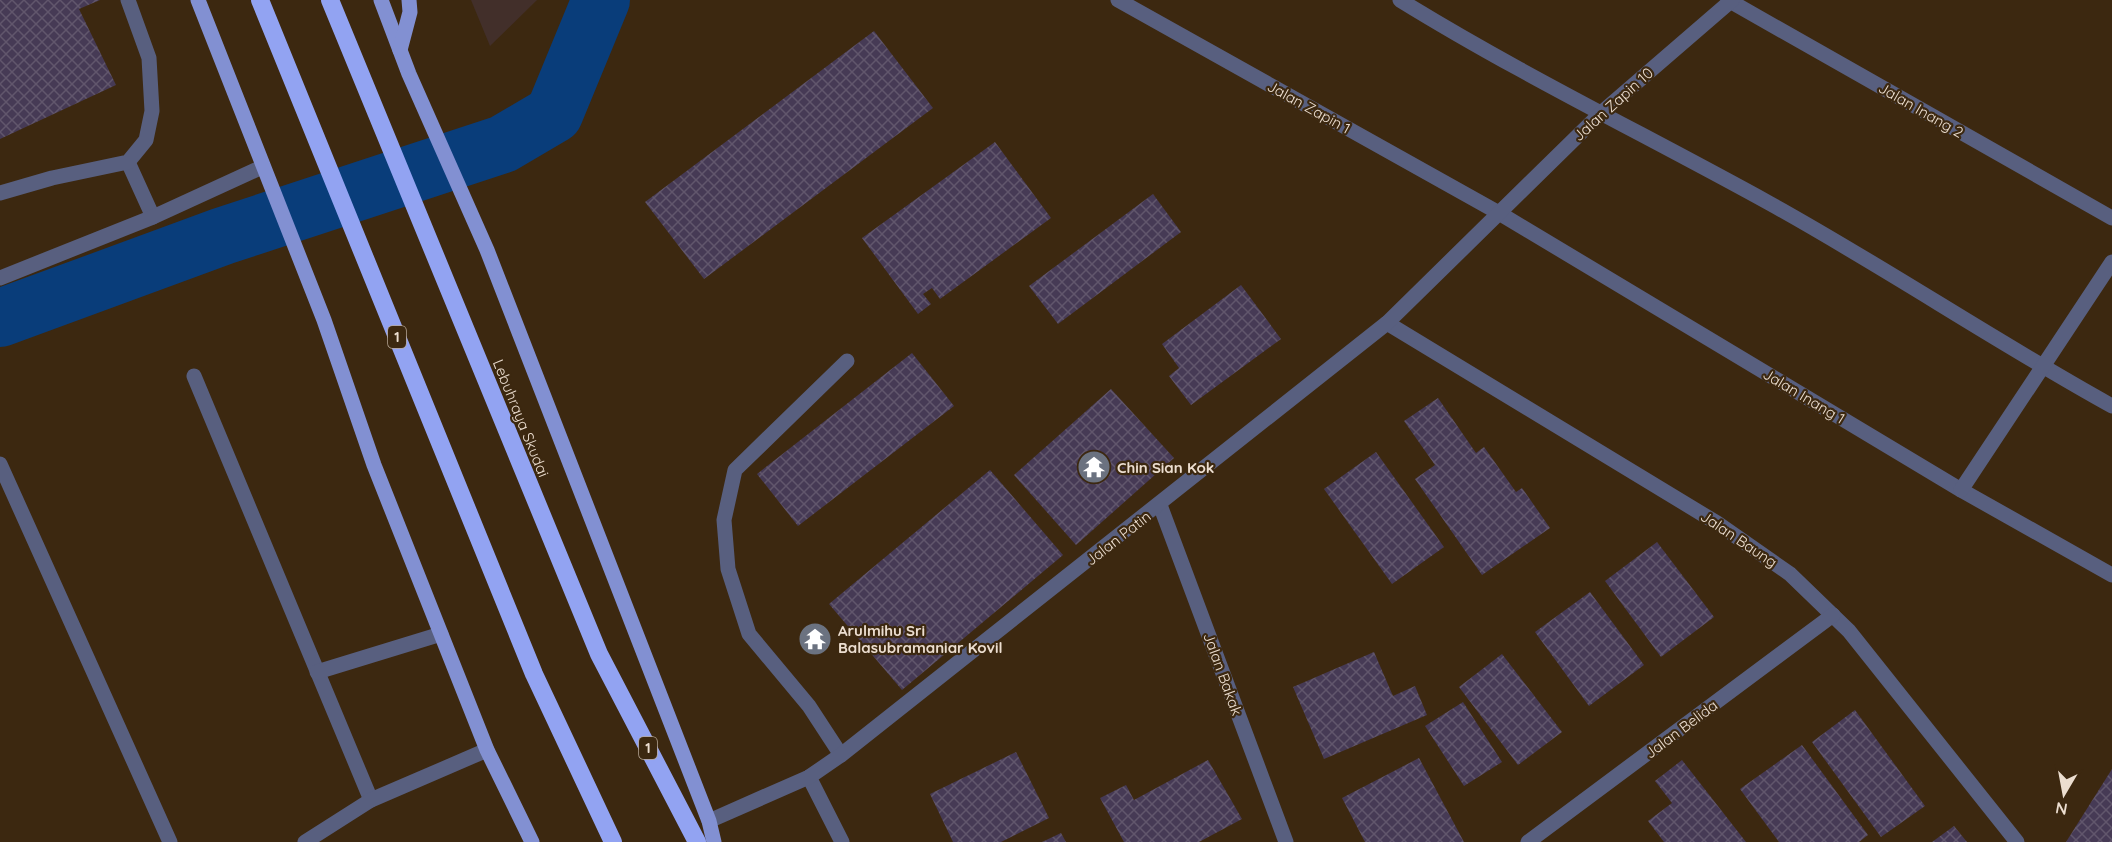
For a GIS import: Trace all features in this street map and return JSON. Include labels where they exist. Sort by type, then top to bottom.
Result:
[{"type":"highway","name":"1","points":[[260,0],[534,674],[613,842]]},
{"type":"highway","name":"Lebuhraya Skudai","points":[[330,0],[599,654],[697,842]]},
{"type":"main road","points":[[198,0],[324,320],[374,465],[487,750],[532,842]]},
{"type":"main road","points":[[381,0],[409,74],[487,250],[708,821],[714,842]]},
{"type":"main road","points":[[400,50],[410,12],[410,0]]},
{"type":"street","points":[[0,193],[52,177],[128,162],[146,140],[152,111],[150,58],[128,0]]},
{"type":"street","name":"Jalan Zapin 1","points":[[1118,0],[1499,213]]},
{"type":"street","points":[[1400,0],[1600,114],[1771,204],[2042,368],[2112,406]]},
{"type":"street","name":"Jalan Zapin 10","points":[[1499,213],[1600,114],[1730,0]]},
{"type":"street","name":"Jalan Inang 2","points":[[1730,0],[2112,218]]},
{"type":"street","points":[[128,162],[153,217]]},
{"type":"street","points":[[0,278],[153,217],[262,167]]},
{"type":"street","name":"Jalan Patin","points":[[708,821],[809,777],[841,755],[1160,506],[1387,323],[1499,213]]},
{"type":"street","name":"Jalan Inang 1","points":[[1499,213],[1961,490],[2112,575]]},
{"type":"street","points":[[1961,490],[2112,262]]},
{"type":"street","name":"Jalan Baung","points":[[1387,323],[1717,523],[1790,574],[1849,631],[2017,842]]},
{"type":"street","points":[[841,755],[809,706],[749,634],[728,569],[724,520],[735,470],[847,361]]},
{"type":"street","points":[[195,376],[371,800]]},
{"type":"street","points":[[0,464],[170,842]]},
{"type":"street","name":"Jalan Bakak","points":[[1160,506],[1286,842]]},
{"type":"street","name":"Jalan Belida","points":[[1528,842],[1833,615]]},
{"type":"street","points":[[317,672],[441,634]]},
{"type":"street","points":[[305,842],[371,800],[487,750]]},
{"type":"street","points":[[809,777],[842,842]]},
{"type":"shaded area","points":[[471,0],[537,0],[490,46]]},
{"type":"building","points":[[0,0],[100,0],[79,9],[116,85],[0,139]]},
{"type":"building","points":[[874,31],[933,108],[704,279],[645,202]]},
{"type":"building","points":[[995,142],[1051,218],[940,299],[932,288],[923,294],[931,304],[918,314],[862,238]]},
{"type":"building","points":[[1153,194],[1181,232],[1058,324],[1029,286]]},
{"type":"building","points":[[1241,285],[1281,339],[1191,405],[1169,376],[1179,368],[1162,344]]},
{"type":"building","points":[[912,353],[954,406],[798,526],[757,474]]},
{"type":"building","name":"Chin Sian Kok","points":[[1111,389],[1174,458],[1076,545],[1014,475]]},
{"type":"building","points":[[1438,398],[1476,453],[1484,447],[1516,492],[1522,488],[1550,528],[1482,575],[1415,479],[1435,465],[1404,421]]},
{"type":"building","points":[[1376,452],[1444,547],[1392,584],[1324,489]]},
{"type":"building","points":[[990,470],[1063,555],[902,690],[829,604]]},
{"type":"building","points":[[1657,542],[1714,617],[1661,657],[1605,581]]},
{"type":"building","points":[[1590,592],[1644,665],[1589,706],[1535,632]]},
{"type":"building","points":[[1374,652],[1393,696],[1415,686],[1427,715],[1324,759],[1293,687]]},
{"type":"building","points":[[1502,654],[1562,732],[1518,765],[1459,687]]},
{"type":"building","points":[[1463,702],[1502,762],[1464,786],[1425,726]]},
{"type":"building","points":[[1855,710],[1925,806],[1881,837],[1812,742]]},
{"type":"building","points":[[1802,745],[1868,835],[1859,842],[1779,842],[1740,789]]},
{"type":"building","points":[[1016,752],[1049,818],[1001,842],[953,842],[930,794]]},
{"type":"building","points":[[1419,758],[1464,842],[1365,842],[1342,798]]},
{"type":"building","points":[[1208,760],[1242,819],[1199,842],[1124,842],[1100,798],[1126,785],[1134,800]]},
{"type":"building","points":[[1682,760],[1746,842],[1664,842],[1648,821],[1672,803],[1655,781]]},
{"type":"building","points":[[2112,769],[2112,842],[2066,842]]},
{"type":"building","points":[[1954,826],[1967,842],[1932,842]]},
{"type":"building","points":[[1061,833],[1066,842],[1042,842]]},
{"type":"waterway","points":[[0,318],[223,236],[503,144],[554,114],[601,0]]},
{"type":"place","name":"Chin Sian Kok","points":[[1094,467]]},
{"type":"place","name":"Arulmihu Sri Balasubramaniar Kovil","points":[[815,639]]}]
